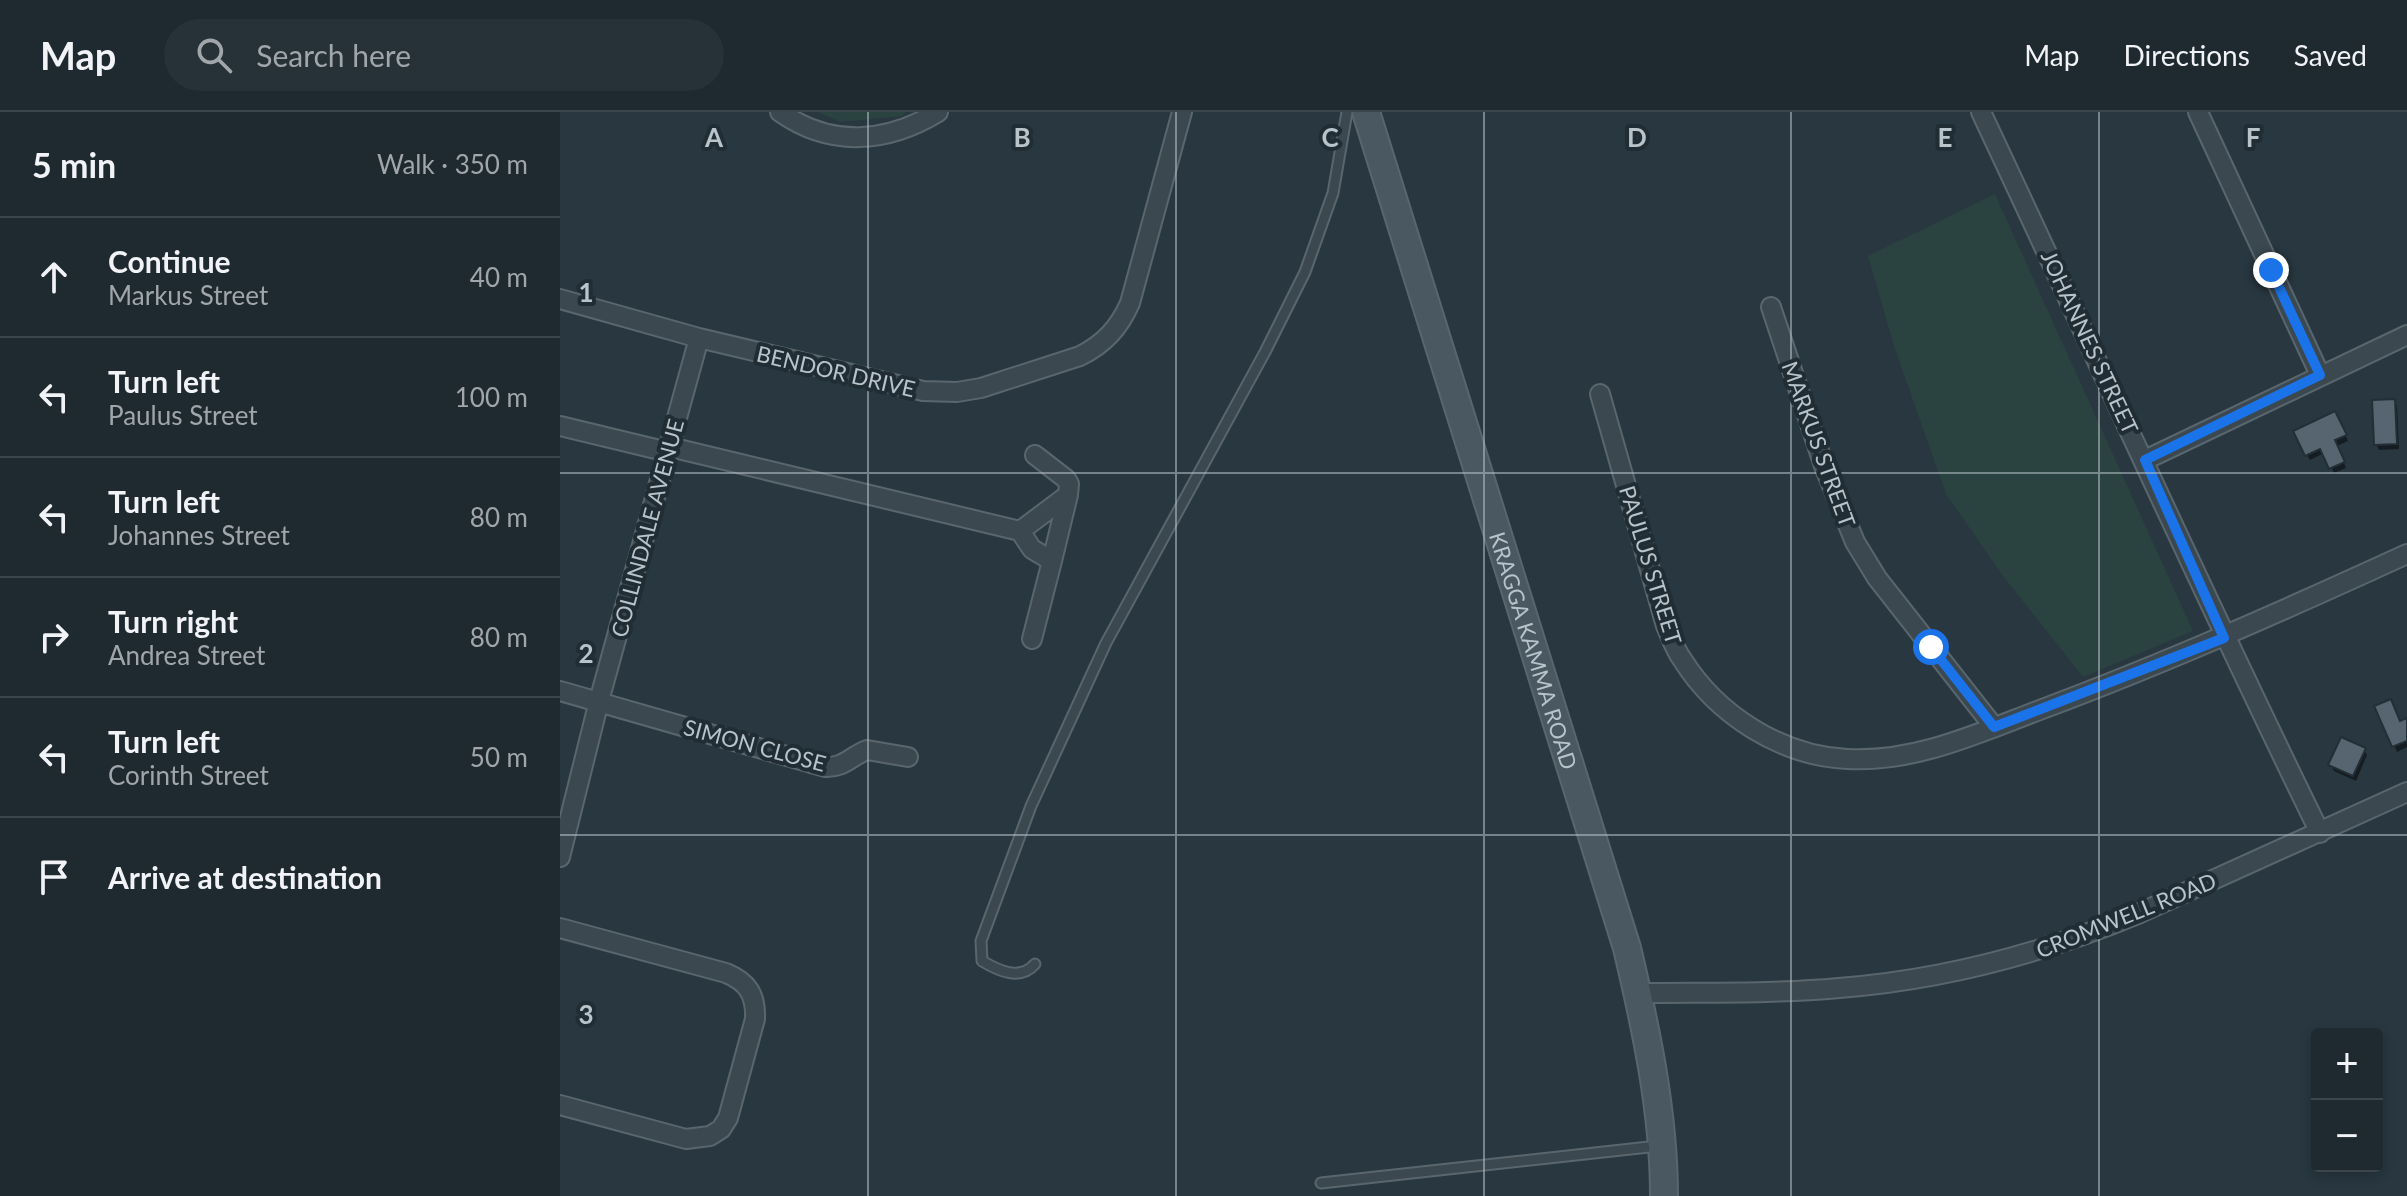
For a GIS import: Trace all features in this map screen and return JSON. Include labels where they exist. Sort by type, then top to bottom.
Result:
[{"type":"main road","name":"KRAGGA KAMMA ROAD","points":[[1366,112],[1601,863],[1637,993],[1661,1146],[1664,1196]]},
{"type":"street","points":[[780,112],[823,133],[860,139],[896,133],[938,112]]},
{"type":"street","name":"BENDOR DRIVE","points":[[560,299],[699,338],[903,388],[941,393],[981,388],[1080,356],[1094,349],[1116,329],[1130,303],[1182,112]]},
{"type":"street","name":"JOHANNES STREET","points":[[1981,112],[2145,460],[2224,638],[2320,833]]},
{"type":"street","points":[[2198,112],[2320,375]]},
{"type":"street","name":"MARKUS STREET","points":[[1771,307],[1828,479],[1855,542],[1877,578],[1994,727]]},
{"type":"street","points":[[2145,460],[2407,335]]},
{"type":"street","name":"COLLINDALE AVENUE","points":[[560,857],[599,701],[699,338]]},
{"type":"street","name":"PAULUS STREET","points":[[1600,394],[1666,626],[1681,659],[1716,701],[1754,731],[1803,753],[1847,759],[1901,757],[1994,727],[2224,638],[2407,554]]},
{"type":"street","points":[[560,426],[1020,531],[1032,549],[1052,561]]},
{"type":"street","points":[[1032,639],[1069,484],[1035,455]]},
{"type":"street","points":[[1020,531],[1068,495]]},
{"type":"street","name":"SIMON CLOSE","points":[[560,691],[825,767],[837,767],[867,750],[908,757]]},
{"type":"street","name":"CROMWELL ROAD","points":[[1637,993],[1839,988],[1956,971],[2015,958],[2095,932],[2407,792]]},
{"type":"street","points":[[560,928],[726,973],[740,979],[756,1003],[755,1019],[728,1118],[721,1129],[710,1136],[686,1139],[560,1105]]},
{"type":"lane","points":[[1035,964],[1030,970],[1016,974],[992,967],[982,961],[981,941],[1031,806],[1106,643],[1265,352],[1305,272],[1333,193],[1347,112]]},
{"type":"lane","points":[[1321,1183],[1661,1146]]},
{"type":"green space","points":[[817,112],[906,112],[902,116],[841,122]]},
{"type":"green space","points":[[1995,194],[2193,631],[2083,677],[2003,576],[1946,494],[1894,346],[1868,256]]},
{"type":"building","points":[[2395,399],[2397,444],[2374,445],[2372,400]]},
{"type":"building","points":[[2335,411],[2347,435],[2335,440],[2345,462],[2329,469],[2320,449],[2305,456],[2293,431]]},
{"type":"building","points":[[2391,699],[2400,721],[2407,718],[2407,741],[2392,747],[2374,706]]},
{"type":"building","points":[[2341,737],[2366,748],[2353,776],[2328,765]]},
{"type":"route","points":[[1931,647],[1994,727],[2224,638],[2145,460],[2320,375],[2271,270]]}]
